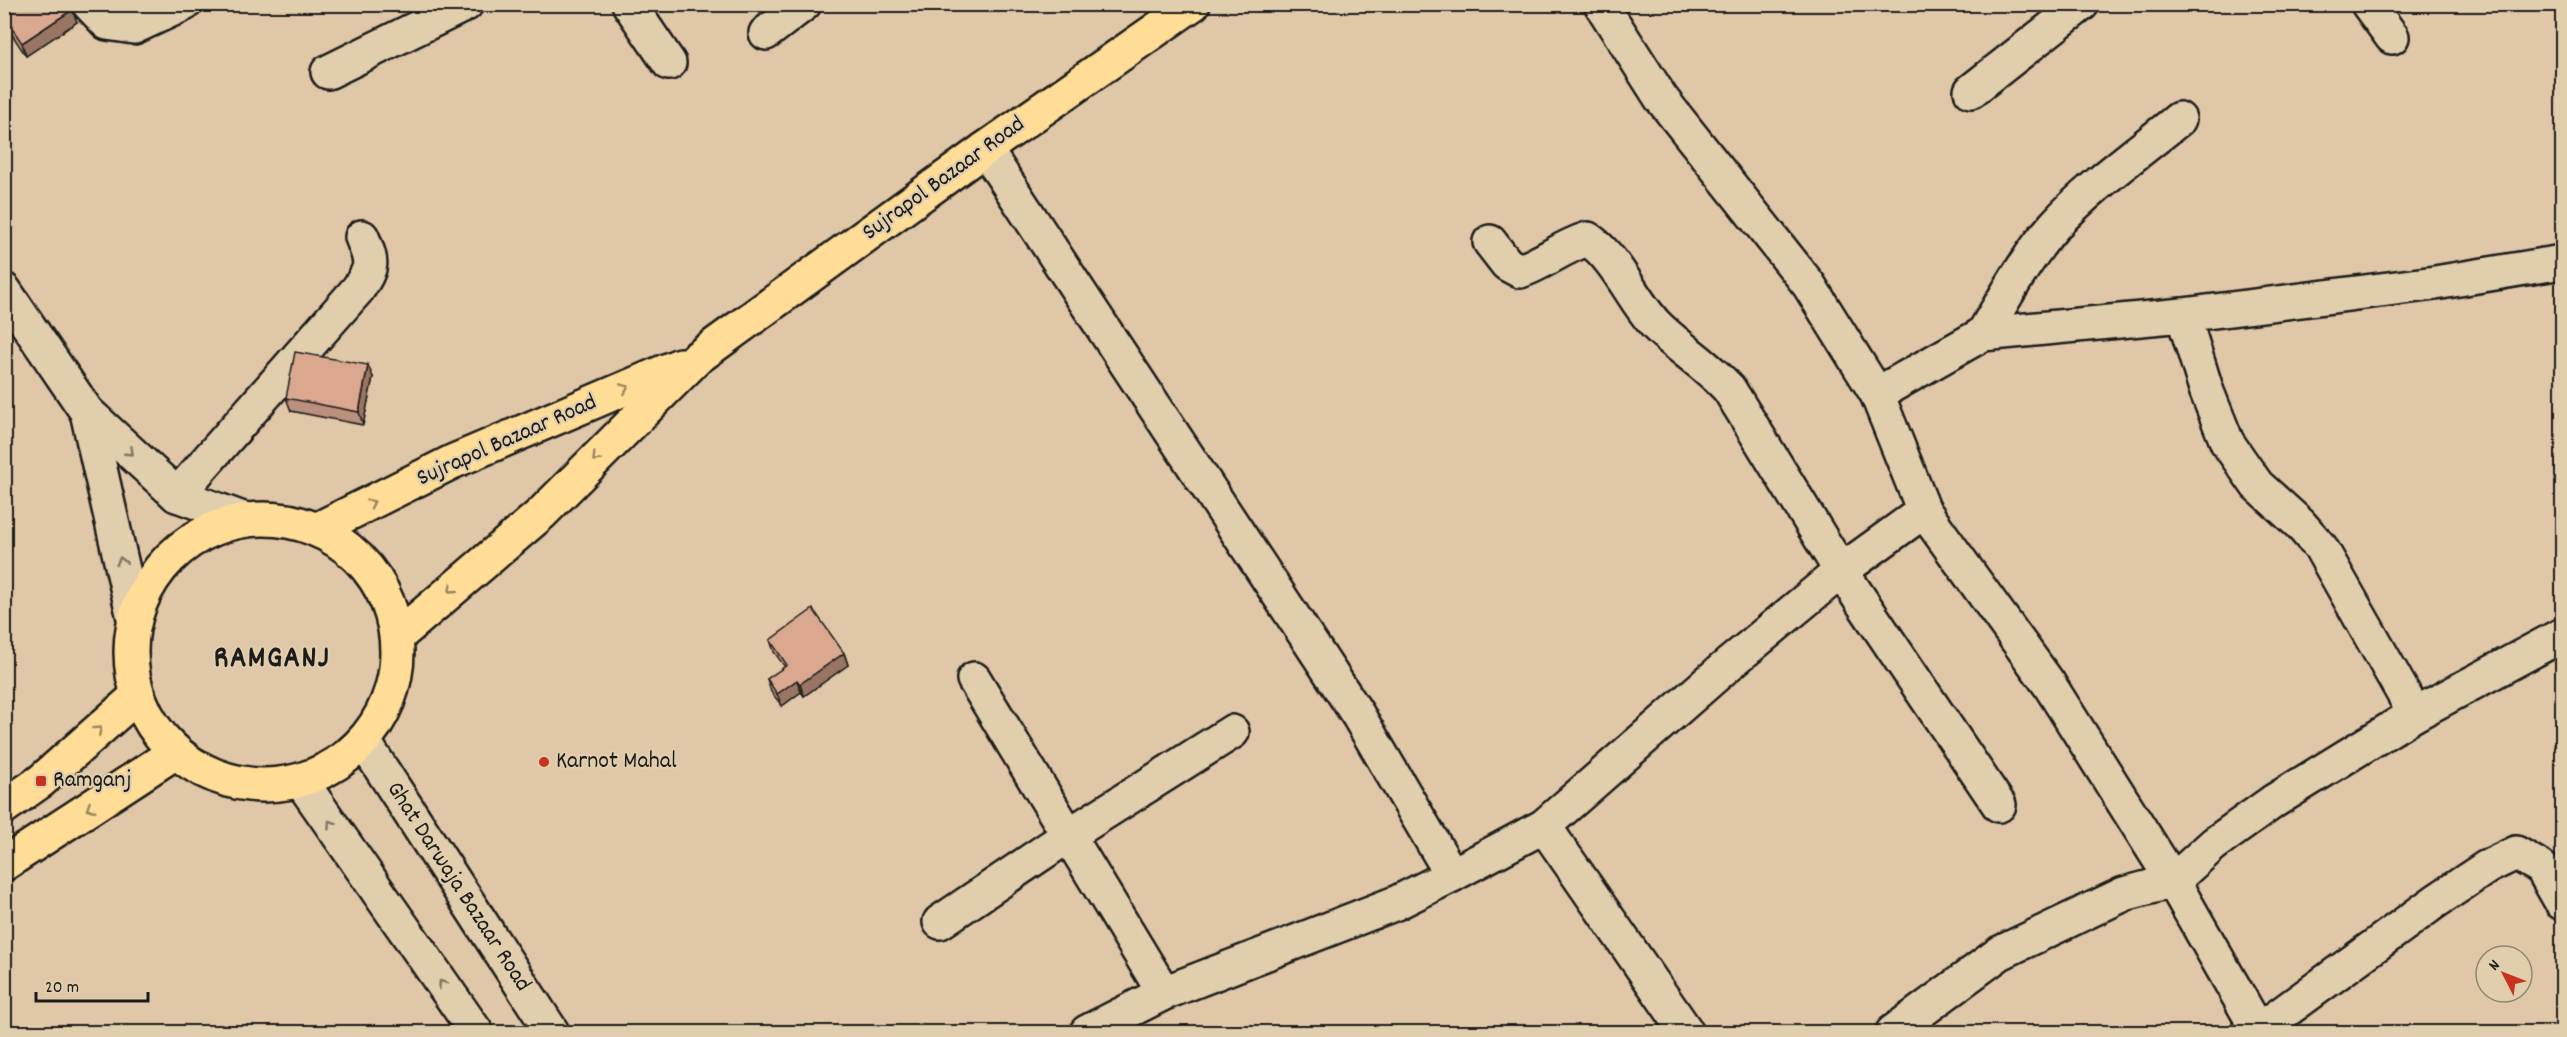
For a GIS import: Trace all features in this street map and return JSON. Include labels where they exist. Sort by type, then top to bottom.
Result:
[{"type":"main road","name":"Sujrapol Bazaar Road","points":[[398,636],[541,514],[697,358],[984,149],[1193,4]]},
{"type":"main road","name":"Sujrapol Bazaar Road","points":[[318,529],[452,462],[697,358]]},
{"type":"main road","points":[[243,519],[282,519],[318,529],[350,548],[376,576],[393,611],[398,636],[397,674],[385,711],[364,742],[301,781],[267,786],[234,783],[202,772],[174,753],[137,696],[131,670],[130,644],[134,618],[159,569],[197,536],[243,519]]},
{"type":"main road","points":[[4,807],[41,781],[137,696]]},
{"type":"main road","points":[[4,864],[174,753]]},
{"type":"street","points":[[89,4],[107,23],[134,27],[184,4]]},
{"type":"street","points":[[328,72],[466,4]]},
{"type":"street","points":[[628,4],[669,63]]},
{"type":"street","points":[[766,33],[804,4]]},
{"type":"street","points":[[1601,4],[1661,98],[1809,285],[1877,394],[1924,511],[2049,684],[2173,881],[2259,1032],[2436,901],[2487,867],[2516,853],[2541,868],[2562,903]]},
{"type":"street","points":[[1971,91],[2082,4]]},
{"type":"street","points":[[2368,4],[2392,37]]},
{"type":"street","points":[[1983,334],[2028,262],[2054,226],[2083,198],[2180,119]]},
{"type":"street","points":[[984,149],[1358,715],[1452,875]]},
{"type":"street","points":[[177,495],[358,289],[370,271],[370,259],[362,237]]},
{"type":"street","points":[[1490,242],[1507,264],[1520,270],[1532,267],[1571,244],[1588,239],[1602,249],[1655,324],[1710,369],[1729,389],[1840,571],[1999,805]]},
{"type":"street","points":[[1877,394],[1983,334],[2183,315],[2435,283],[2562,262]]},
{"type":"street","points":[[4,291],[87,412],[177,495],[243,519]]},
{"type":"street","points":[[2183,315],[2227,442],[2257,485],[2300,524],[2321,548],[2415,714]]},
{"type":"street","points":[[87,412],[134,618]]},
{"type":"street","points":[[1087,1032],[1164,993],[1396,903],[1544,826],[1723,669],[1840,571],[1924,511]]},
{"type":"street","points":[[1893,1032],[2000,953],[2124,894],[2173,881],[2214,844],[2274,801],[2415,714],[2562,635]]},
{"type":"street","points":[[974,679],[1164,993]]},
{"type":"street","points":[[940,922],[1069,835],[1232,732]]},
{"type":"street","name":"Ghat Darwaja Bazaar Road","points":[[364,742],[552,1032]]},
{"type":"street","points":[[301,781],[476,1032]]},
{"type":"street","points":[[1544,826],[1686,1031]]},
{"type":"building","points":[[4,4],[68,4],[72,10],[22,43],[7,21],[4,22]]},
{"type":"building","points":[[295,352],[368,365],[359,412],[286,398]]},
{"type":"building","points":[[813,609],[844,653],[800,684],[797,680],[777,694],[767,679],[787,665],[770,640]]},
{"type":"place","name":"Karnot Mahal","points":[[544,762]]},
{"type":"place","name":"Ramganj","points":[[41,781]]},
{"type":"district","name":"RAMGANJ","points":[[272,660]]}]
